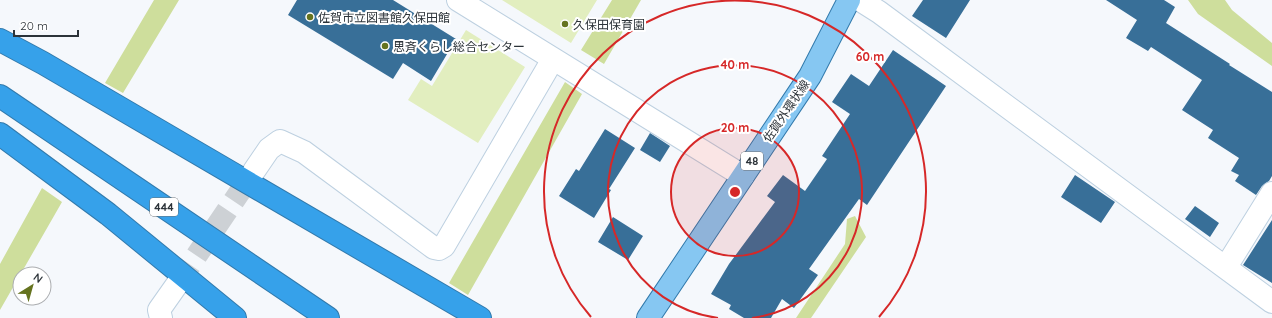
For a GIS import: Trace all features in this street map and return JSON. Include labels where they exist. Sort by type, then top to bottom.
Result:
[{"type":"highway","points":[[0,40],[480,318]]},
{"type":"highway","name":"444","points":[[0,96],[328,318]]},
{"type":"highway","points":[[0,134],[108,214],[235,318]]},
{"type":"main road","name":"佐賀外環状線","points":[[648,318],[810,76],[849,0]]},
{"type":"street","points":[[458,0],[743,176]]},
{"type":"street","points":[[860,0],[1272,302]]},
{"type":"street","points":[[254,172],[269,149],[280,141],[304,152],[434,248],[439,249],[444,246],[553,59]]},
{"type":"street","points":[[1226,267],[1272,193]]},
{"type":"street","points":[[161,318],[160,310],[178,283]]},
{"type":"shaded area","points":[[154,0],[179,0],[123,93],[105,83]]},
{"type":"shaded area","name":"久保田保育園","points":[[502,0],[597,0],[571,43]]},
{"type":"shaded area","points":[[612,0],[641,0],[604,64],[581,50]]},
{"type":"shaded area","points":[[1188,0],[1225,0],[1232,10],[1272,43],[1272,66],[1198,14]]},
{"type":"shaded area","points":[[466,30],[525,67],[478,143],[408,100],[421,79],[432,86]]},
{"type":"shaded area","points":[[565,82],[582,94],[468,295],[449,283]]},
{"type":"shaded area","points":[[42,188],[62,202],[25,266],[12,266],[12,289],[0,310],[0,264]]},
{"type":"shaded area","points":[[855,216],[866,237],[811,318],[796,318],[845,244],[847,219]]},
{"type":"building","name":"思斉くらし総合センター","points":[[297,0],[393,0],[456,39],[431,81],[403,63],[393,79],[288,15]]},
{"type":"building","points":[[923,0],[970,0],[946,38],[912,16]]},
{"type":"building","points":[[1106,0],[1164,0],[1175,7],[1166,23],[1272,92],[1272,176],[1269,181],[1262,186],[1256,195],[1235,181],[1239,175],[1231,171],[1239,158],[1208,138],[1213,130],[1182,110],[1202,80],[1151,47],[1148,51],[1126,38],[1137,20]]},
{"type":"building","points":[[893,50],[946,86],[867,205],[859,199],[809,269],[818,275],[794,308],[782,299],[771,318],[744,318],[729,309],[731,305],[711,294],[729,264],[775,202],[767,196],[783,175],[805,191],[827,159],[822,156],[850,114],[832,102],[851,74],[869,86]]},
{"type":"building","points":[[605,129],[635,148],[609,189],[611,190],[594,218],[559,196],[576,169],[579,171]]},
{"type":"building","points":[[650,133],[670,146],[660,162],[640,150]]},
{"type":"building","points":[[1075,175],[1115,202],[1101,223],[1061,197]]},
{"type":"building","points":[[1195,206],[1219,223],[1210,237],[1185,219]]},
{"type":"building","points":[[613,217],[643,236],[628,260],[598,242]]},
{"type":"building","points":[[1272,220],[1272,283],[1243,265]]},
{"type":"tunnel","points":[[178,283],[254,171]]},
{"type":"place","name":"佐賀市立図書館久保田館","points":[[310,17]]},
{"type":"place","name":"久保田保育園","points":[[565,24]]},
{"type":"place","name":"思斉くらし総合センター","points":[[385,46]]}]
